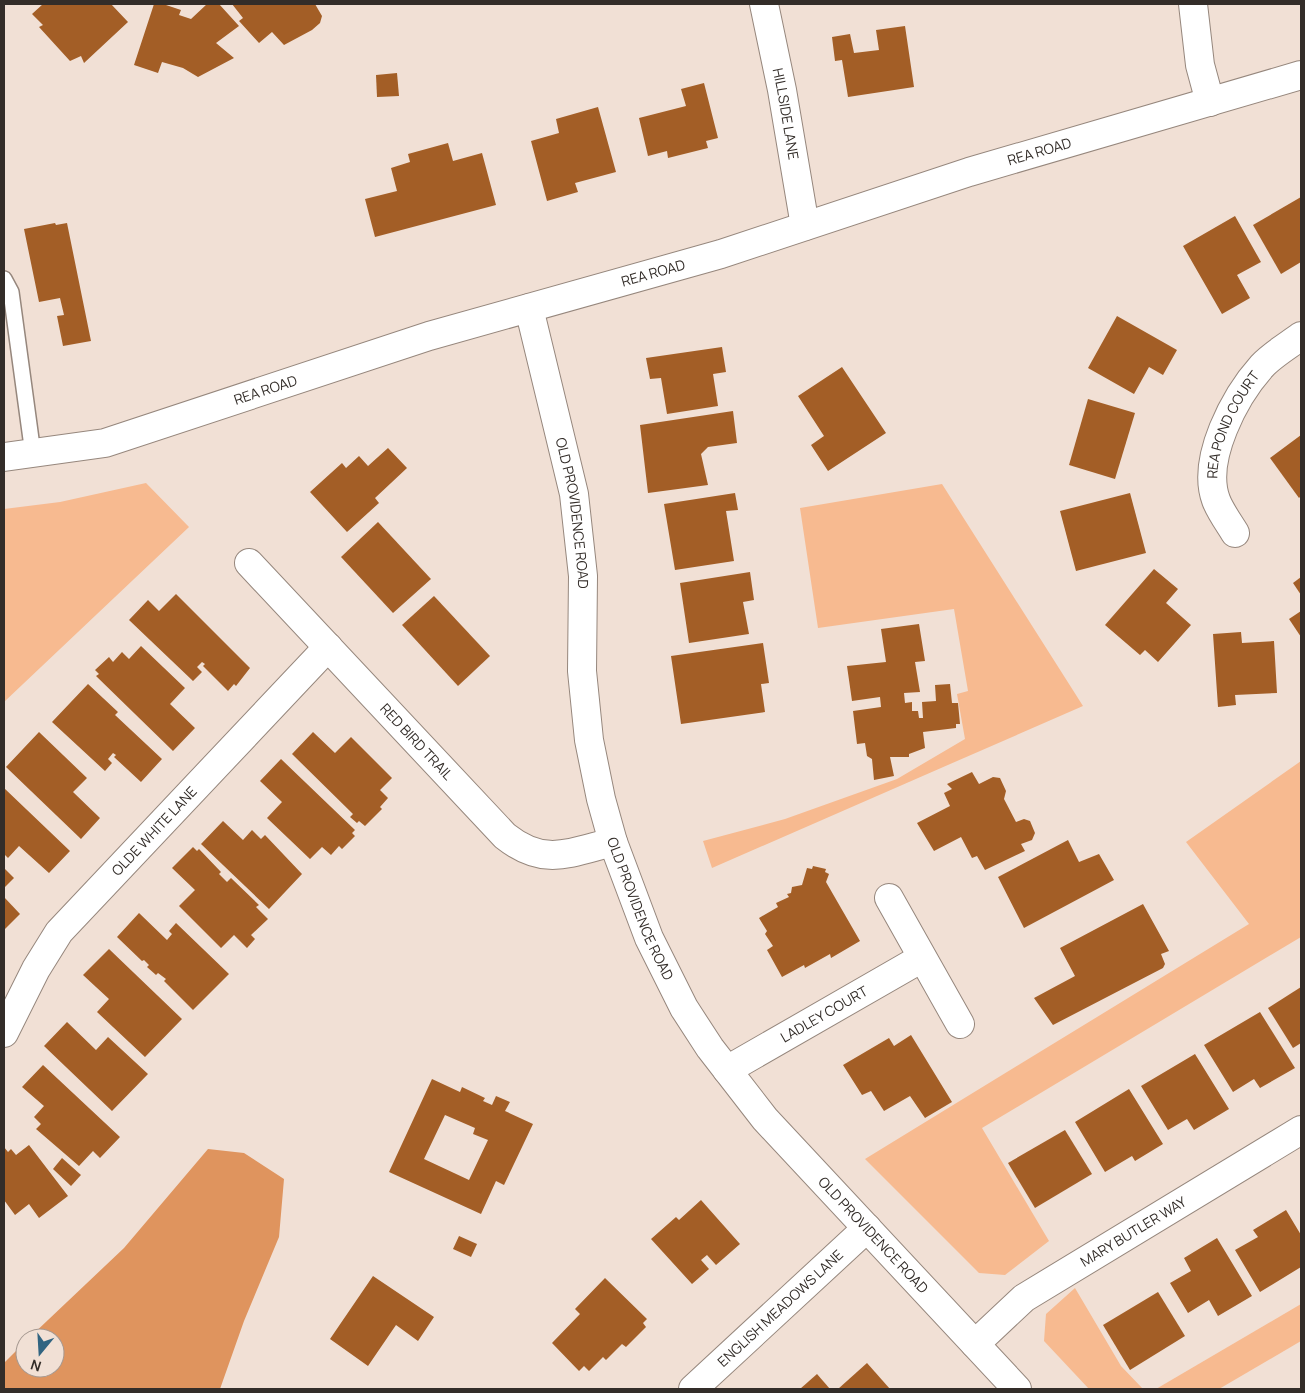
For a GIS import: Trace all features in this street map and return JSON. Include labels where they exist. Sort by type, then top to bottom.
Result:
[{"type":"street","name":"HILLSIDE LANE","points":[[764,4],[782,90],[805,226]]},
{"type":"street","points":[[1193,4],[1200,65],[1210,102]]},
{"type":"street","name":"REA ROAD","points":[[4,457],[105,443],[429,336],[721,254],[969,172],[1301,75]]},
{"type":"street","name":"OLD PROVIDENCE ROAD","points":[[529,308],[574,494],[583,576],[582,671],[588,730],[601,799],[613,842],[654,947],[684,1008],[727,1070],[765,1119],[1017,1389]]},
{"type":"street","name":"REA POND COURT","points":[[1235,533],[1216,499],[1212,465],[1215,449],[1229,415],[1262,366],[1301,336]]},
{"type":"street","name":"RED BIRD TRAIL","points":[[249,563],[505,836],[518,846],[537,853],[557,856],[613,842]]},
{"type":"street","name":"OLDE WHITE LANE","points":[[4,1033],[36,969],[59,932],[328,647]]},
{"type":"street","points":[[889,898],[960,1024]]},
{"type":"street","name":"LADLEY COURT","points":[[727,1070],[922,958]]},
{"type":"street","name":"MARY BUTLER WAY","points":[[974,1344],[1024,1298],[1301,1130]]},
{"type":"street","name":"ENGLISH MEADOWS LANE","points":[[693,1389],[867,1228]]},
{"type":"lane","points":[[4,279],[11,292],[33,454]]},
{"type":"shaded area","points":[[146,483],[189,527],[4,702],[4,509],[60,502]]},
{"type":"shaded area","points":[[942,484],[1083,706],[712,868],[703,841],[785,819],[897,779],[965,739],[957,694],[968,691],[954,609],[818,628],[800,508]]},
{"type":"shaded area","points":[[1301,761],[1301,937],[982,1128],[1049,1241],[1005,1275],[979,1273],[865,1159],[1249,924],[1186,842]]},
{"type":"shaded area","points":[[208,1149],[244,1153],[284,1179],[279,1237],[244,1321],[220,1389],[4,1389],[4,1363],[15,1352],[15,1378],[65,1378],[65,1328],[40,1328],[124,1248]]},
{"type":"shaded area","points":[[1075,1288],[1121,1366],[1143,1389],[1089,1389],[1044,1341],[1046,1314]]},
{"type":"shaded area","points":[[1301,1304],[1301,1341],[1219,1389],[1156,1389]]},
{"type":"building","points":[[43,4],[111,4],[128,22],[84,63],[81,56],[70,61],[39,27],[43,25],[32,14]]},
{"type":"building","points":[[154,4],[163,4],[181,10],[179,15],[191,19],[207,4],[219,4],[239,26],[216,43],[234,58],[198,77],[183,68],[162,62],[158,73],[134,65]]},
{"type":"building","points":[[232,4],[315,4],[322,16],[320,23],[312,30],[284,45],[272,32],[259,43],[239,21],[243,18]]},
{"type":"building","points":[[905,26],[914,87],[848,97],[842,60],[835,61],[832,37],[850,34],[854,53],[879,50],[876,30]]},
{"type":"building","points":[[397,73],[399,96],[377,97],[376,75]]},
{"type":"building","points":[[704,83],[718,138],[706,141],[708,148],[668,158],[667,151],[648,156],[639,118],[686,106],[681,89]]},
{"type":"building","points":[[598,107],[616,172],[575,183],[578,192],[547,201],[531,141],[559,133],[556,119]]},
{"type":"building","points":[[448,143],[453,161],[482,153],[496,205],[375,237],[365,199],[397,191],[391,168],[410,162],[408,154]]},
{"type":"building","points":[[1301,197],[1301,262],[1281,274],[1253,225]]},
{"type":"building","points":[[1235,216],[1261,262],[1237,275],[1250,298],[1222,314],[1183,246]]},
{"type":"building","points":[[55,223],[56,225],[67,223],[91,341],[63,346],[57,316],[64,315],[60,298],[39,302],[24,229]]},
{"type":"building","points":[[1117,316],[1177,350],[1163,375],[1149,367],[1134,394],[1088,368]]},
{"type":"building","points":[[722,347],[726,372],[713,374],[718,406],[667,414],[661,378],[650,379],[646,358]]},
{"type":"building","points":[[842,367],[886,433],[828,471],[811,445],[824,436],[798,396]]},
{"type":"building","points":[[1088,399],[1135,413],[1115,479],[1069,465]]},
{"type":"building","points":[[733,411],[737,443],[708,447],[701,454],[708,485],[648,493],[640,425]]},
{"type":"building","points":[[1301,435],[1301,496],[1299,498],[1270,458]]},
{"type":"building","points":[[388,448],[407,468],[375,498],[379,503],[347,532],[310,492],[342,463],[346,468],[359,456],[368,466]]},
{"type":"building","points":[[735,493],[738,510],[726,511],[734,561],[675,570],[664,504]]},
{"type":"building","points":[[1130,493],[1146,553],[1076,571],[1060,511]]},
{"type":"building","points":[[378,522],[431,579],[393,613],[341,557]]},
{"type":"building","points":[[1154,569],[1178,589],[1166,603],[1191,625],[1158,662],[1145,650],[1140,655],[1105,625]]},
{"type":"building","points":[[750,572],[754,600],[743,602],[749,634],[689,643],[680,583]]},
{"type":"building","points":[[1301,577],[1301,595],[1293,583]]},
{"type":"building","points":[[176,594],[250,668],[236,686],[234,684],[228,691],[203,666],[205,664],[202,662],[197,667],[202,672],[193,681],[129,620],[148,600],[159,611]]},
{"type":"building","points":[[434,596],[490,656],[458,686],[402,625]]},
{"type":"building","points":[[1301,611],[1301,637],[1289,619]]},
{"type":"building","points":[[919,624],[925,661],[915,662],[920,692],[904,693],[905,703],[912,702],[912,711],[918,711],[919,718],[923,718],[922,702],[936,701],[935,685],[950,684],[952,703],[958,703],[960,724],[956,724],[956,728],[923,732],[925,748],[909,754],[909,757],[890,757],[894,776],[874,780],[872,759],[867,756],[865,743],[857,744],[853,711],[881,707],[880,697],[852,701],[847,666],[886,662],[881,629]]},
{"type":"building","points":[[1241,632],[1242,643],[1274,641],[1277,693],[1235,695],[1236,705],[1218,707],[1213,634]]},
{"type":"building","points":[[763,643],[769,683],[761,684],[765,712],[681,724],[671,656]]},
{"type":"building","points":[[141,646],[185,688],[170,704],[195,728],[173,751],[96,676],[99,674],[95,670],[109,657],[113,662],[122,652],[129,659]]},
{"type":"building","points":[[88,684],[118,712],[115,715],[162,759],[141,782],[114,757],[116,755],[113,753],[108,759],[112,763],[105,771],[52,722]]},
{"type":"building","points":[[39,732],[87,778],[73,792],[100,818],[81,839],[6,767]]},
{"type":"building","points":[[313,732],[335,753],[351,737],[392,778],[380,790],[388,798],[380,807],[382,809],[365,826],[359,821],[357,823],[350,817],[353,814],[292,754]]},
{"type":"building","points":[[281,759],[355,830],[352,833],[355,836],[342,849],[339,846],[331,855],[322,847],[310,859],[267,818],[282,802],[260,781]]},
{"type":"building","points":[[972,772],[979,784],[993,777],[1000,778],[1006,791],[1004,799],[1016,822],[1024,819],[1030,821],[1035,833],[1032,840],[1021,844],[1025,851],[985,870],[977,856],[972,858],[961,837],[934,851],[917,823],[950,806],[944,793],[952,789],[947,784]]},
{"type":"building","points":[[4,788],[70,851],[49,873],[19,846],[8,858],[4,854]]},
{"type":"building","points":[[223,821],[243,840],[252,830],[261,839],[265,835],[302,874],[269,909],[201,844]]},
{"type":"building","points":[[1068,840],[1079,862],[1099,854],[1114,880],[1024,928],[998,877]]},
{"type":"building","points":[[193,847],[197,851],[199,849],[221,872],[219,874],[227,882],[231,878],[259,905],[256,907],[268,919],[251,935],[255,939],[247,948],[234,935],[221,948],[179,906],[195,890],[172,868]]},
{"type":"building","points":[[813,866],[826,869],[825,872],[829,874],[826,882],[860,941],[831,958],[830,954],[805,968],[804,965],[782,977],[767,950],[773,946],[765,934],[767,931],[759,918],[778,907],[776,903],[789,897],[787,894],[791,893],[792,887],[802,885],[807,868],[812,869]]},
{"type":"building","points":[[4,868],[14,878],[4,888]]},
{"type":"building","points":[[4,897],[20,914],[4,930]]},
{"type":"building","points":[[1143,904],[1169,951],[1161,954],[1165,964],[1163,968],[1053,1025],[1034,998],[1075,976],[1060,948]]},
{"type":"building","points":[[139,913],[167,940],[172,934],[169,931],[176,923],[229,974],[193,1010],[164,981],[166,979],[158,973],[156,975],[147,967],[149,965],[144,960],[142,961],[117,937]]},
{"type":"building","points":[[109,949],[182,1019],[145,1057],[97,1012],[109,999],[83,975]]},
{"type":"building","points":[[1301,987],[1301,1043],[1293,1048],[1268,1008]]},
{"type":"building","points":[[1260,1012],[1295,1068],[1260,1088],[1254,1079],[1233,1092],[1204,1045]]},
{"type":"building","points":[[67,1022],[96,1050],[108,1037],[148,1074],[112,1111],[44,1046]]},
{"type":"building","points":[[911,1035],[952,1102],[925,1118],[910,1096],[884,1111],[871,1091],[862,1095],[843,1065],[889,1038],[894,1046]]},
{"type":"building","points":[[1195,1054],[1229,1109],[1194,1130],[1187,1119],[1168,1130],[1141,1086]]},
{"type":"building","points":[[43,1065],[120,1137],[100,1158],[93,1151],[79,1166],[36,1129],[41,1124],[34,1117],[44,1106],[22,1087]]},
{"type":"building","points":[[432,1079],[460,1092],[462,1087],[485,1098],[483,1101],[492,1105],[496,1096],[510,1102],[505,1111],[533,1124],[504,1185],[496,1181],[481,1214],[389,1172]],"holes":[[[445,1115],[475,1128],[473,1134],[488,1140],[469,1180],[424,1159]]]},
{"type":"building","points":[[1129,1089],[1163,1144],[1135,1161],[1132,1156],[1105,1172],[1075,1122]]},
{"type":"building","points":[[1065,1130],[1092,1174],[1035,1208],[1008,1163]]},
{"type":"building","points":[[29,1145],[68,1196],[39,1218],[29,1204],[15,1215],[4,1200],[4,1147],[8,1152],[11,1149],[16,1155]]},
{"type":"building","points":[[62,1158],[81,1175],[71,1186],[53,1169]]},
{"type":"building","points":[[701,1200],[740,1244],[716,1265],[707,1255],[701,1260],[709,1269],[692,1284],[651,1239],[676,1217],[679,1220]]},
{"type":"building","points":[[1286,1210],[1301,1235],[1301,1267],[1260,1292],[1235,1250],[1258,1237],[1253,1230]]},
{"type":"building","points":[[459,1236],[477,1244],[471,1257],[453,1249]]},
{"type":"building","points":[[1217,1238],[1252,1296],[1218,1316],[1209,1300],[1188,1313],[1170,1283],[1191,1271],[1184,1258]]},
{"type":"building","points":[[373,1276],[434,1317],[418,1341],[396,1325],[368,1366],[330,1339]]},
{"type":"building","points":[[605,1278],[647,1319],[643,1323],[646,1327],[626,1347],[622,1344],[606,1360],[603,1357],[589,1371],[584,1366],[579,1371],[552,1343],[580,1314],[575,1309]]},
{"type":"building","points":[[1158,1292],[1185,1336],[1130,1370],[1103,1325]]},
{"type":"building","points":[[867,1363],[890,1389],[838,1389]]},
{"type":"building","points":[[817,1374],[830,1389],[800,1389]]}]
